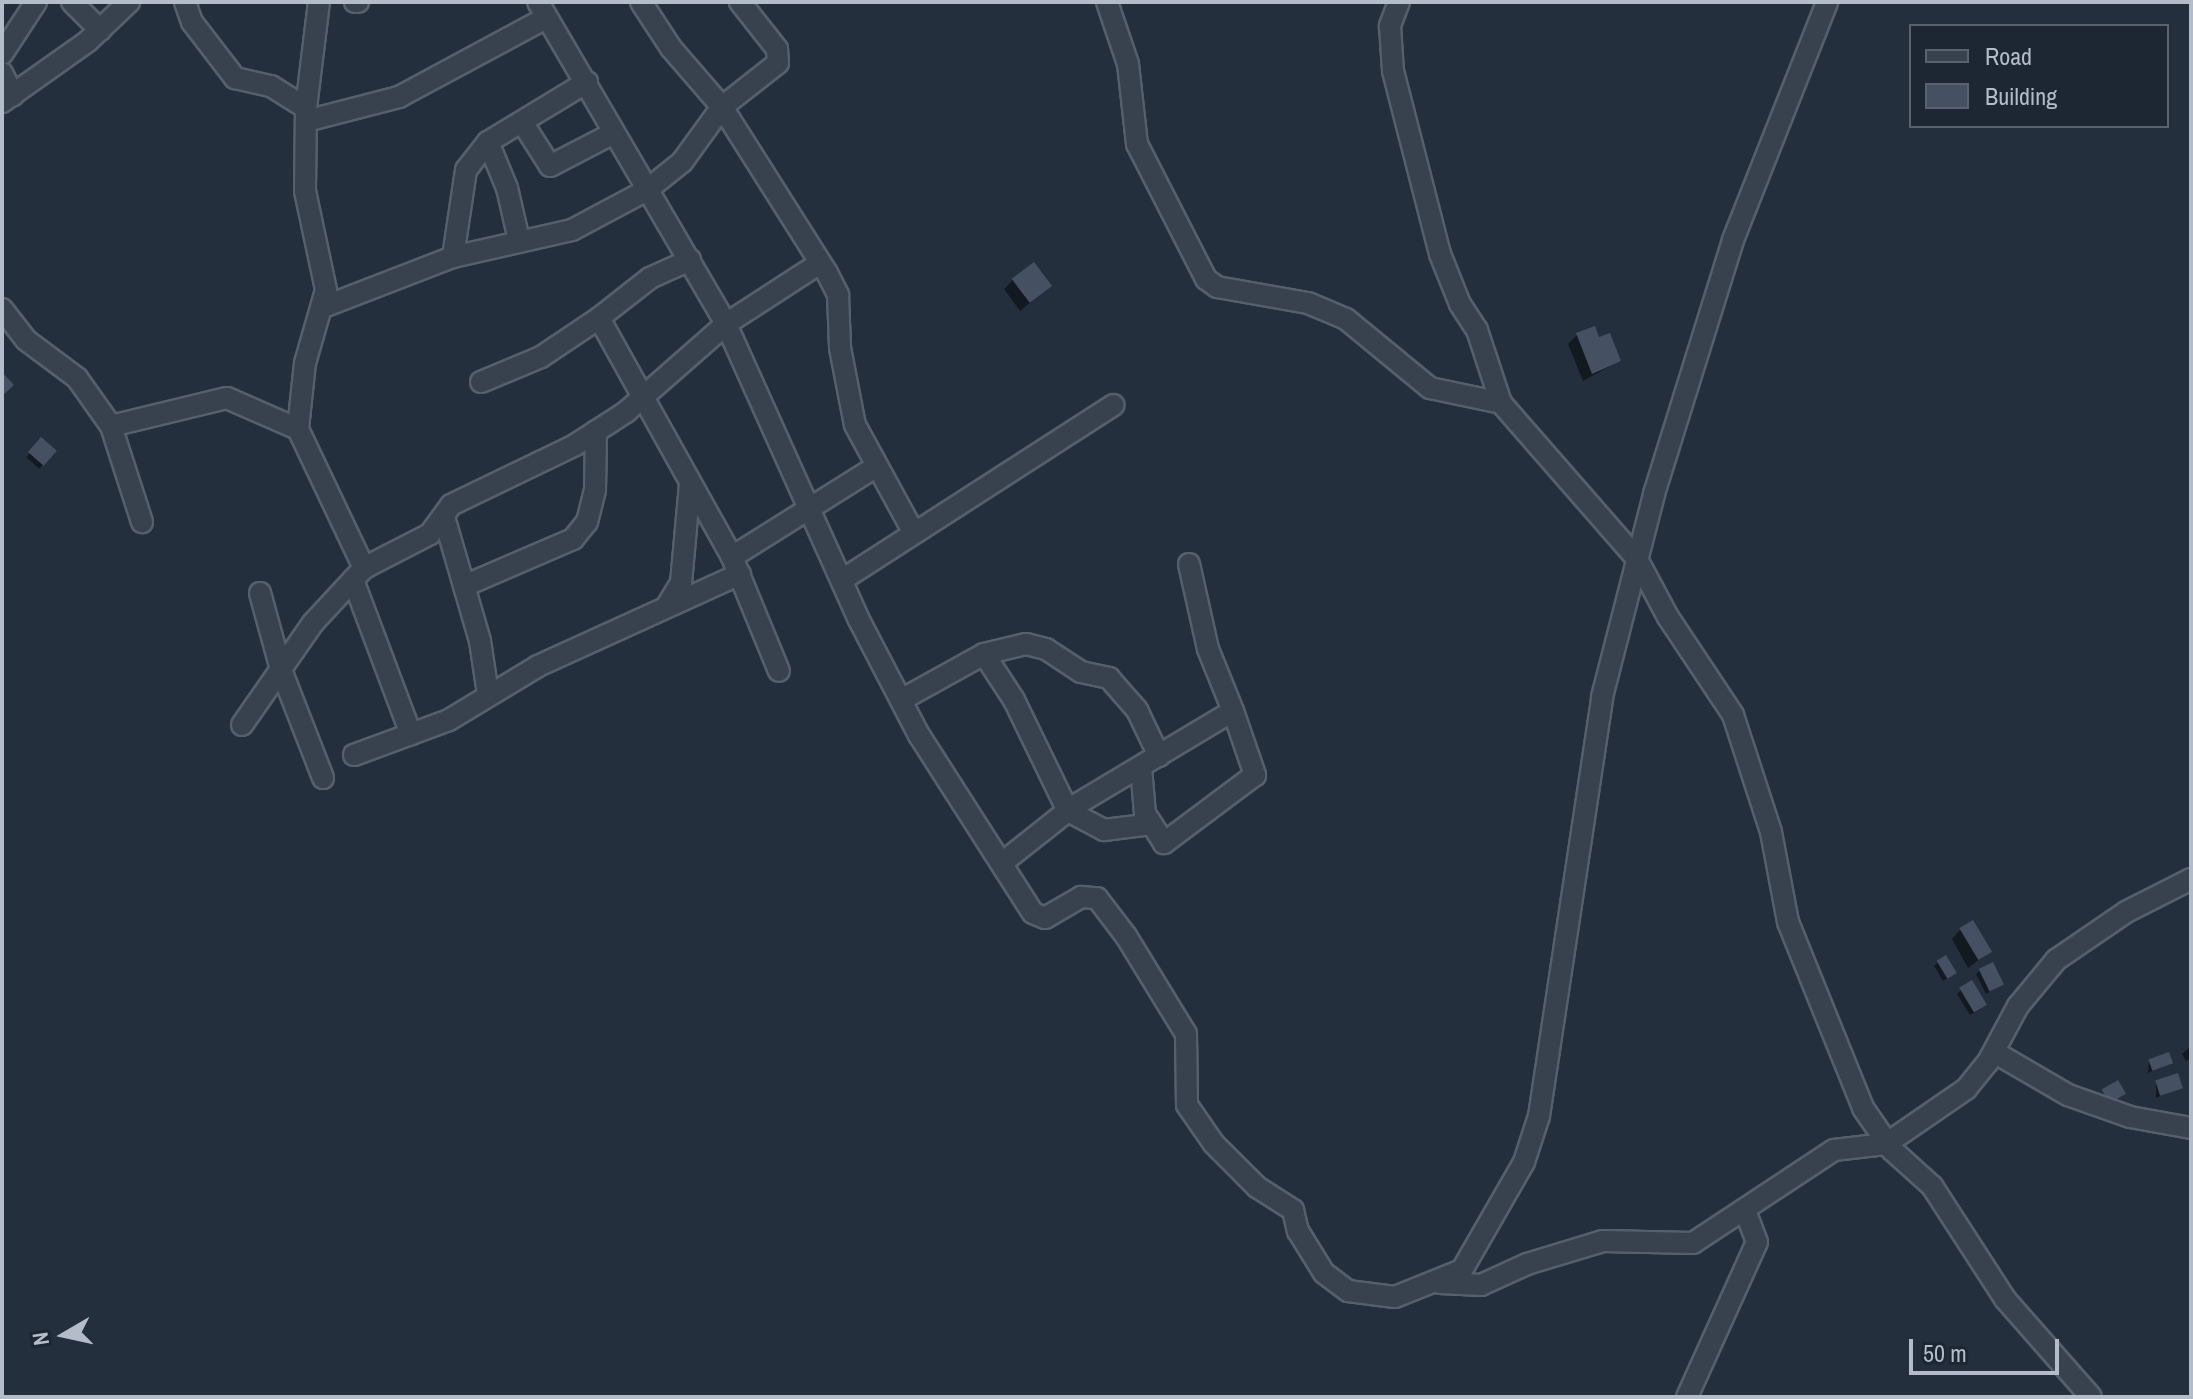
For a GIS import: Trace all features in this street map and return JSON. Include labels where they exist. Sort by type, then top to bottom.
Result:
[{"type":"street","points":[[2,54],[36,2]]},
{"type":"street","points":[[72,2],[100,30]]},
{"type":"street","points":[[2,73],[8,99],[100,30],[129,2]]},
{"type":"street","points":[[185,2],[192,22],[235,78],[271,86],[306,114],[399,97],[541,6],[726,324],[842,580],[901,700],[1033,913],[1045,918],[1081,897],[1097,898],[1186,1034],[1187,1105],[1214,1144],[1257,1187],[1293,1210],[1298,1231],[1324,1273],[1348,1291],[1395,1297],[1440,1283],[1462,1270],[1504,1201],[1539,1116],[1602,697],[1637,559],[1733,240],[1827,2]]},
{"type":"street","points":[[319,2],[306,114],[305,191],[326,306],[305,363],[298,429],[359,574],[411,734]]},
{"type":"street","points":[[641,2],[671,48],[722,107],[838,295],[840,348],[855,425],[914,533]]},
{"type":"street","points":[[326,306],[453,257],[572,230],[647,190],[682,162],[722,107],[778,63],[777,49],[740,2]]},
{"type":"street","points":[[1107,2],[1128,64],[1137,144],[1206,279],[1217,287],[1321,308],[1346,319],[1430,388],[1501,403]]},
{"type":"street","points":[[1399,2],[1390,26],[1393,71],[1445,267],[1477,330],[1501,403],[1637,559],[1668,617],[1733,715],[1771,832],[1788,922],[1841,1060],[1886,1144],[1932,1186],[2005,1299],[2091,1397]]},
{"type":"street","points":[[453,257],[464,178],[488,142],[587,82]]},
{"type":"street","points":[[522,122],[550,166],[614,133]]},
{"type":"street","points":[[488,142],[507,188],[519,240]]},
{"type":"street","points":[[481,382],[541,357],[599,318],[650,278],[690,260]]},
{"type":"street","points":[[242,725],[313,623],[359,574],[410,548],[444,517],[451,505],[596,431],[641,398],[726,324],[820,263]]},
{"type":"street","points":[[2,309],[26,340],[77,378],[111,426],[142,522]]},
{"type":"street","points":[[599,318],[736,566],[779,671]]},
{"type":"street","points":[[111,426],[227,398],[298,429]]},
{"type":"street","points":[[842,580],[1114,405]]},
{"type":"street","points":[[464,586],[573,539],[587,522],[595,490],[596,431]]},
{"type":"street","points":[[354,755],[449,720],[488,694],[667,606],[736,566],[809,504],[877,466]]},
{"type":"street","points":[[667,606],[681,583],[690,485]]},
{"type":"street","points":[[444,517],[464,586],[488,694]]},
{"type":"street","points":[[1141,767],[1145,814],[1164,843],[1255,775],[1208,649],[1189,564]]},
{"type":"street","points":[[260,593],[281,670],[323,778]]},
{"type":"street","points":[[901,700],[984,654],[1026,644],[1046,649],[1081,672],[1109,678],[1137,710],[1159,756]]},
{"type":"street","points":[[984,654],[1014,700],[1068,811],[1104,830],[1152,824]]},
{"type":"street","points":[[1002,863],[1068,811],[1233,711]]},
{"type":"street","points":[[1440,1283],[1481,1285],[1527,1264],[1603,1241],[1693,1243],[1834,1150],[1886,1144],[1966,1089],[1994,1052],[2018,1006],[2056,960],[2126,912],[2191,879]]},
{"type":"street","points":[[1994,1052],[2068,1095],[2130,1117],[2191,1128]]},
{"type":"street","points":[[1687,1397],[1757,1242],[1745,1211]]},
{"type":"building","points":[[1034,262],[1052,286],[1030,303],[1012,279]]},
{"type":"building","points":[[1595,326],[1599,337],[1610,333],[1621,361],[1592,374],[1576,333]]},
{"type":"building","points":[[2,372],[14,385],[2,396]]},
{"type":"building","points":[[41,437],[57,451],[44,466],[28,452]]},
{"type":"building","points":[[1973,920],[1992,952],[1978,960],[1959,928]]},
{"type":"building","points":[[1946,955],[1957,973],[1947,979],[1937,961]]},
{"type":"building","points":[[1993,962],[2004,984],[1990,991],[1979,969]]},
{"type":"building","points":[[1972,980],[1987,1005],[1974,1013],[1959,988]]},
{"type":"building","points":[[2169,1052],[2173,1063],[2152,1071],[2148,1060]]},
{"type":"building","points":[[2178,1073],[2183,1088],[2160,1096],[2155,1080]]},
{"type":"building","points":[[2118,1080],[2126,1094],[2110,1103],[2102,1090]]}]
